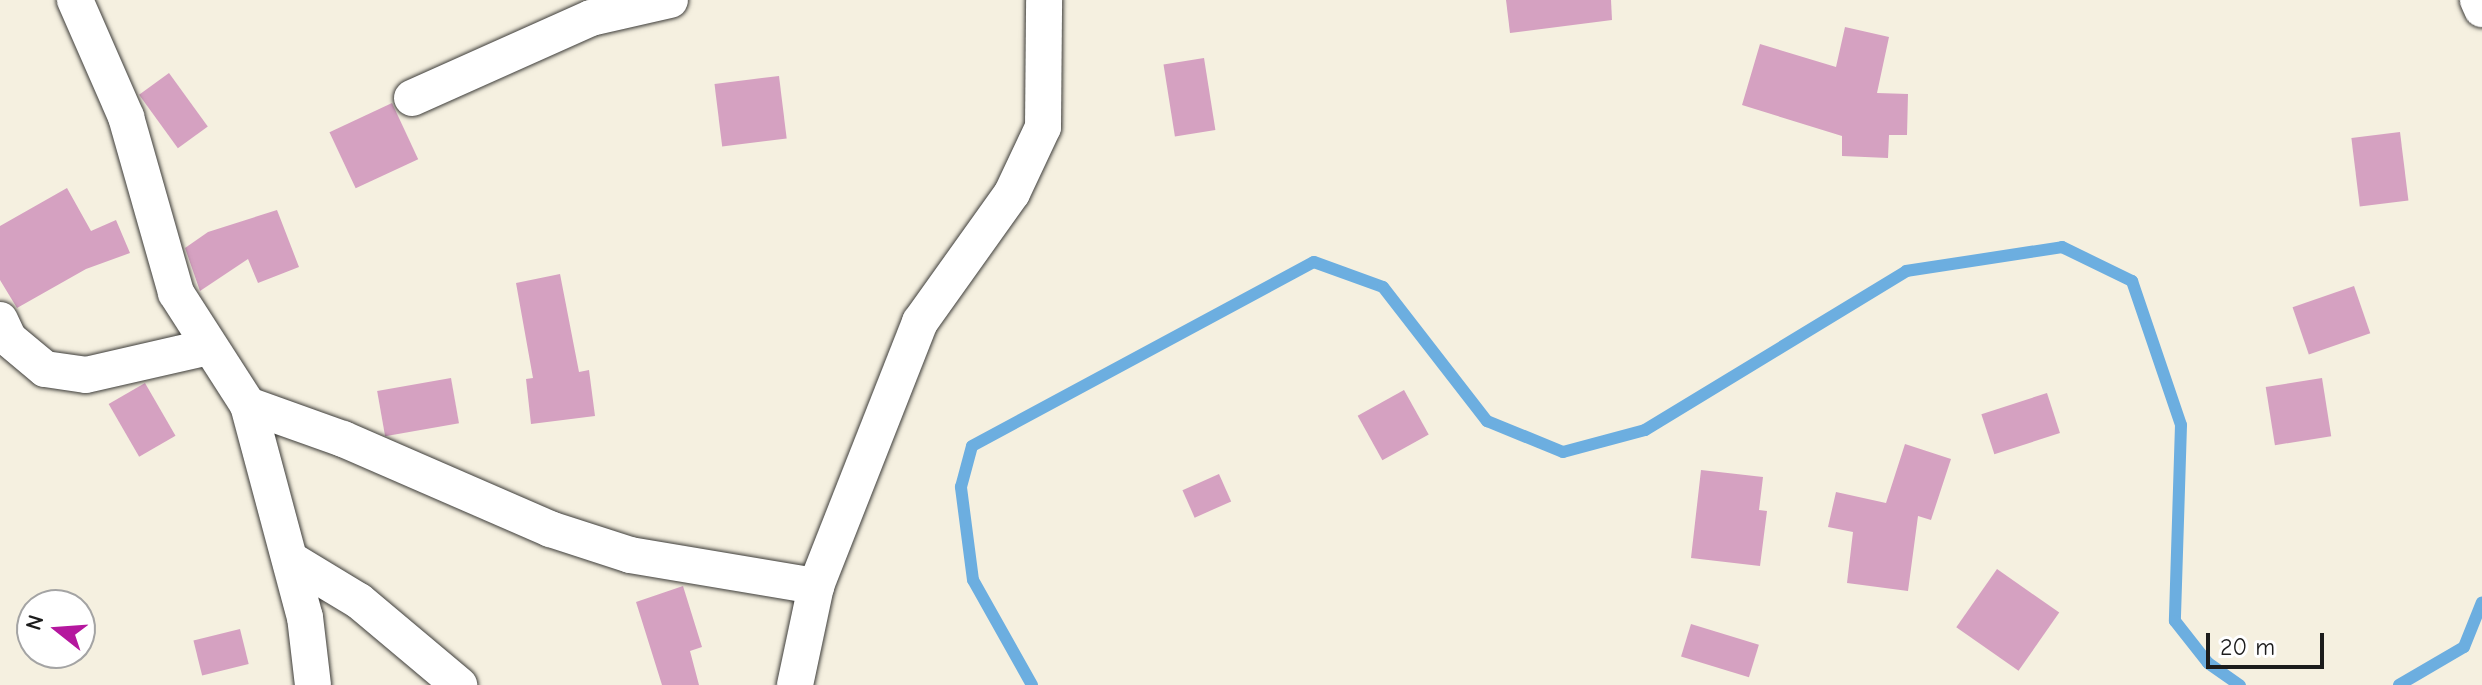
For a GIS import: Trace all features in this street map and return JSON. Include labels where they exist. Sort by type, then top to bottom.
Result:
[{"type":"street","points":[[75,0],[126,117],[176,293],[248,405],[291,560],[313,685]]},
{"type":"street","points":[[412,98],[591,18],[670,0]]},
{"type":"street","points":[[795,685],[816,586],[920,322],[1012,193],[1043,127],[1044,0]]},
{"type":"street","points":[[2478,0],[2482,9]]},
{"type":"street","points":[[0,320],[9,339],[45,369],[86,375],[208,347]]},
{"type":"street","points":[[248,405],[343,439],[550,529],[617,551],[816,586]]},
{"type":"street","points":[[291,560],[359,601],[459,685]]},
{"type":"building","points":[[1506,0],[1611,0],[1612,20],[1510,33]]},
{"type":"building","points":[[1845,27],[1889,37],[1877,93],[1908,94],[1907,135],[1889,135],[1888,158],[1842,156],[1842,136],[1742,105],[1760,44],[1836,67]]},
{"type":"building","points":[[1204,58],[1215,130],[1175,137],[1164,64]]},
{"type":"building","points":[[169,73],[208,126],[178,148],[139,95]]},
{"type":"building","points":[[779,76],[787,139],[722,146],[714,84]]},
{"type":"building","points":[[392,103],[418,159],[356,188],[329,132]]},
{"type":"building","points":[[2400,132],[2408,200],[2360,206],[2351,138]]},
{"type":"building","points":[[67,188],[91,231],[116,220],[130,253],[86,269],[17,308],[0,280],[0,226]]},
{"type":"building","points":[[277,210],[299,267],[258,283],[248,259],[200,291],[185,248],[208,232]]},
{"type":"building","points":[[560,274],[579,372],[589,370],[595,416],[531,424],[526,379],[533,378],[516,283]]},
{"type":"building","points":[[2354,286],[2370,333],[2309,354],[2293,307]]},
{"type":"building","points":[[451,378],[459,423],[385,436],[377,391]]},
{"type":"building","points":[[2322,378],[2331,436],[2275,445],[2266,387]]},
{"type":"building","points":[[145,383],[176,436],[139,457],[109,404]]},
{"type":"building","points":[[1404,390],[1429,435],[1382,460],[1358,416]]},
{"type":"building","points":[[2047,393],[2060,433],[1994,454],[1981,414]]},
{"type":"building","points":[[1905,444],[1951,459],[1931,520],[1918,516],[1908,591],[1847,583],[1853,532],[1828,527],[1836,492],[1886,503]]},
{"type":"building","points":[[1701,470],[1763,477],[1759,510],[1767,511],[1760,566],[1691,558]]},
{"type":"building","points":[[1219,474],[1231,501],[1195,518],[1182,490]]},
{"type":"building","points":[[1997,569],[2059,613],[2019,671],[1956,627]]},
{"type":"building","points":[[683,586],[702,647],[690,651],[699,685],[662,685],[636,602]]},
{"type":"building","points":[[1691,624],[1759,645],[1749,677],[1681,657]]},
{"type":"building","points":[[240,629],[249,664],[202,676],[193,641]]},
{"type":"waterway","points":[[1032,685],[973,580],[961,487],[972,446],[1314,262],[1383,287],[1487,421],[1563,452],[1645,430],[1906,271],[2062,247],[2132,281],[2181,425],[2175,621],[2208,663],[2240,685]]},
{"type":"waterway","points":[[2399,685],[2464,647],[2482,602]]}]
